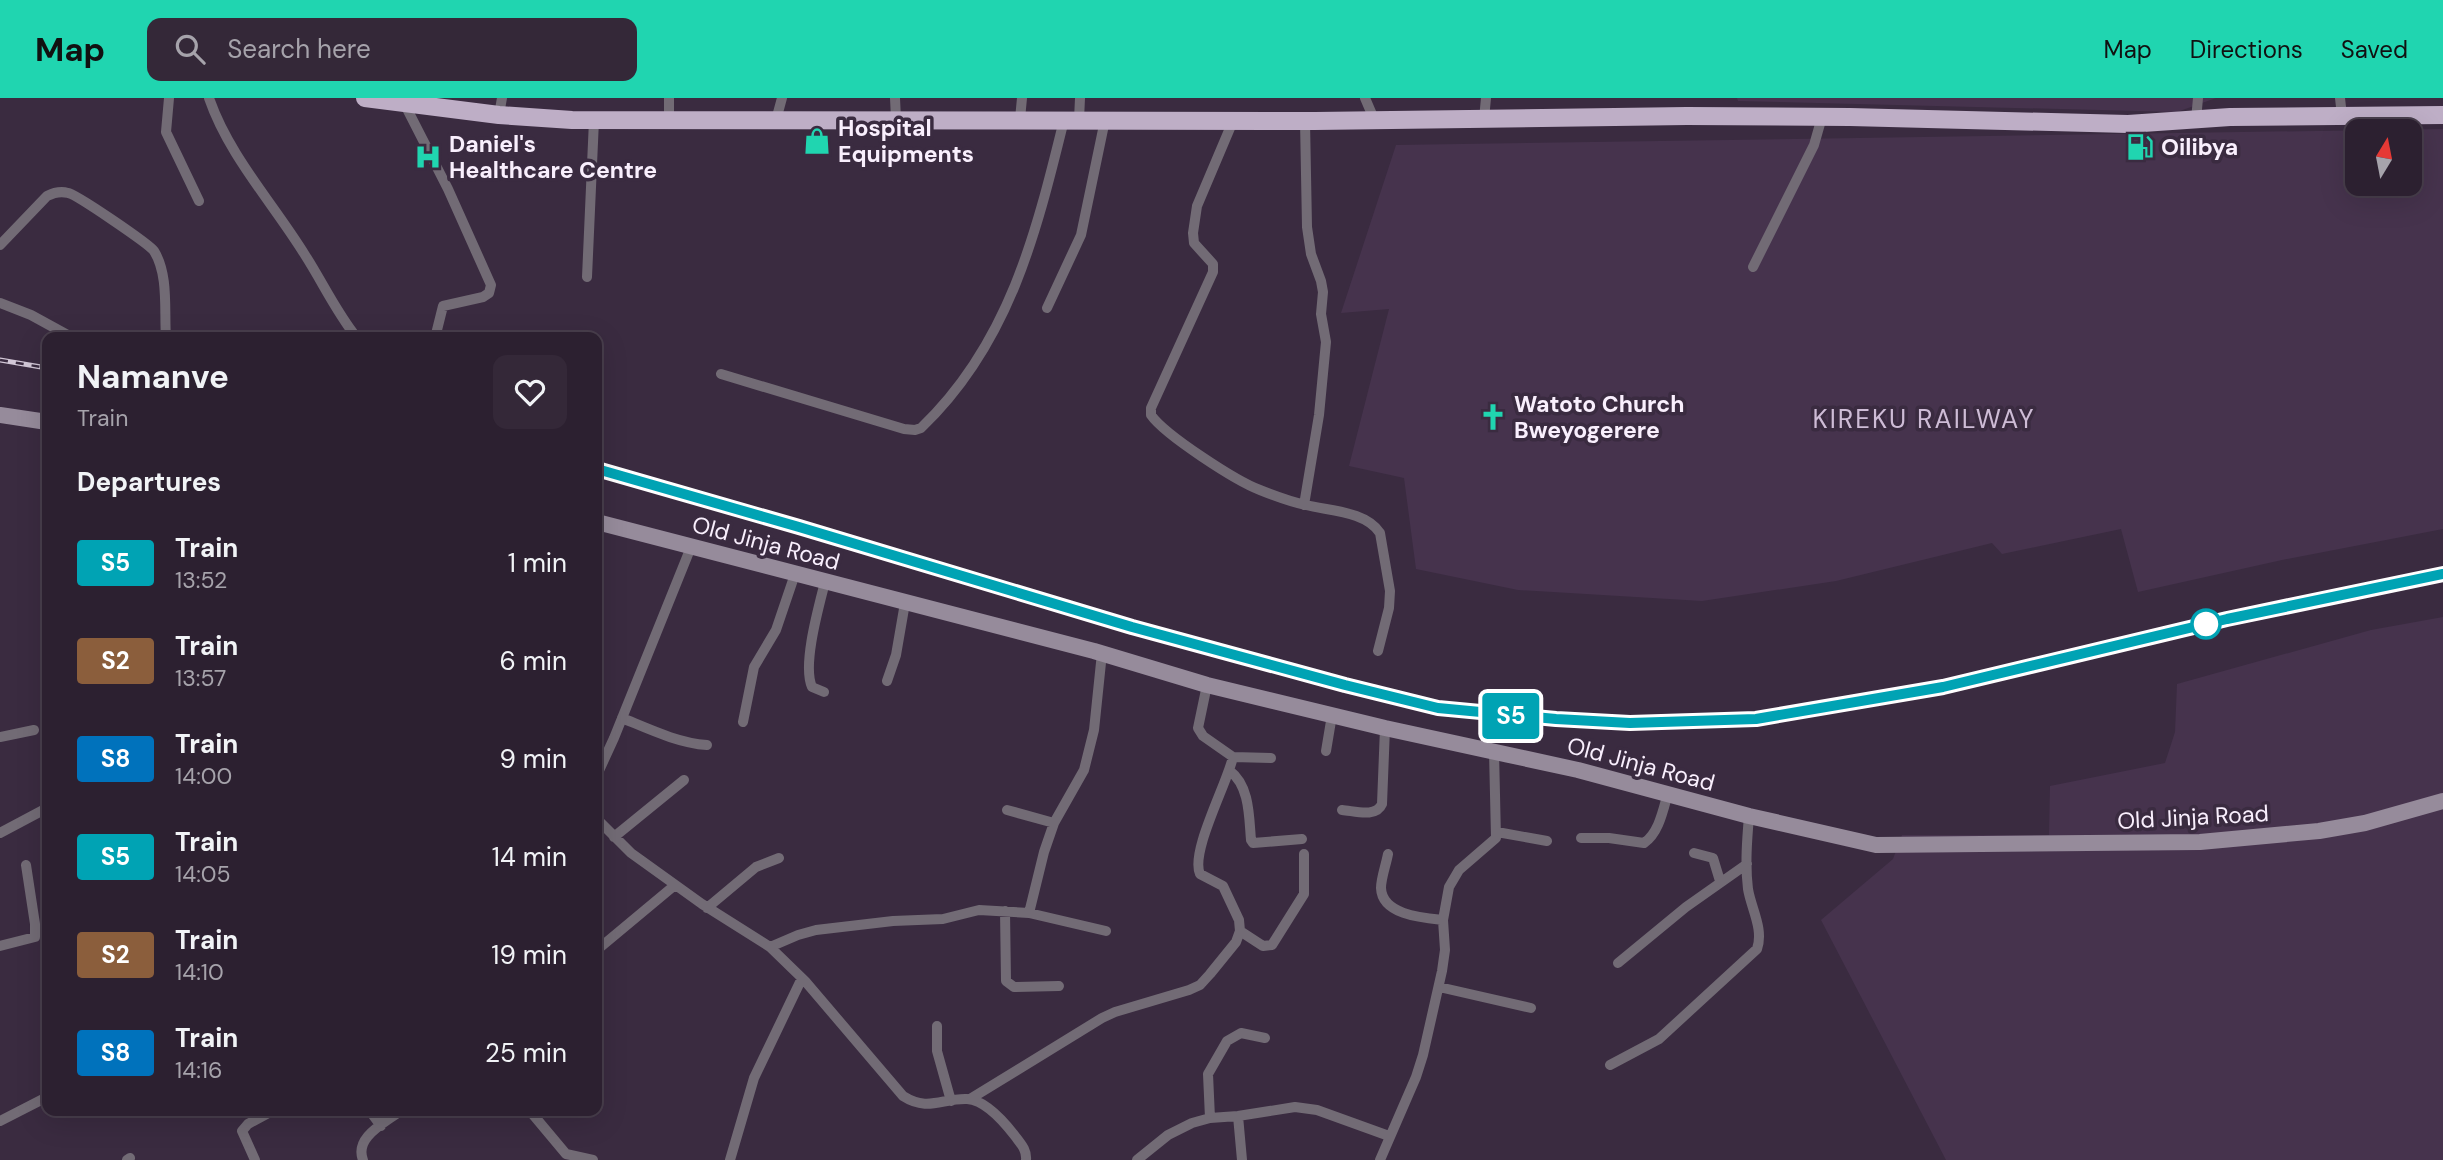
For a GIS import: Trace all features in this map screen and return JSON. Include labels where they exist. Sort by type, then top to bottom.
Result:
[{"type":"highway","points":[[375,99],[404,103],[500,107],[594,120],[1305,121],[1687,116],[2128,124],[2443,115]]},
{"type":"main road","points":[[0,415],[42,421]]},
{"type":"main road","name":"Old Jinja Road","points":[[602,523],[1102,653],[1207,685],[1668,793],[1861,843],[1887,846],[2158,844],[2319,831],[2365,823],[2443,801]]},
{"type":"street","points":[[169,98],[166,132],[199,201]]},
{"type":"street","points":[[209,98],[238,159],[307,257],[331,302],[353,332]]},
{"type":"street","points":[[669,98],[669,120]]},
{"type":"street","points":[[776,120],[782,98]]},
{"type":"street","points":[[895,98],[896,119]]},
{"type":"street","points":[[1020,119],[1022,98]]},
{"type":"street","points":[[721,374],[904,429],[921,428],[958,389],[996,330],[1010,299],[1080,98]]},
{"type":"street","points":[[1365,98],[1374,119]]},
{"type":"street","points":[[1484,119],[1486,98]]},
{"type":"street","points":[[2196,120],[2198,98]]},
{"type":"street","points":[[2340,98],[2342,116]]},
{"type":"street","points":[[404,103],[491,285],[490,291],[483,297],[443,306],[436,332]]},
{"type":"street","points":[[1753,267],[1810,153],[1822,117]]},
{"type":"street","points":[[587,277],[594,120]]},
{"type":"street","points":[[1047,309],[1081,235],[1105,120]]},
{"type":"street","points":[[1233,121],[1197,206],[1193,228],[1194,243],[1213,264],[1213,272],[1167,371],[1150,415],[1199,455],[1241,481],[1304,505],[1345,513],[1371,523],[1380,533],[1390,591],[1389,608],[1378,651]]},
{"type":"street","points":[[1304,505],[1319,415],[1326,342],[1321,314],[1323,292],[1311,254],[1307,227],[1305,121]]},
{"type":"street","points":[[0,245],[47,196],[57,193],[75,195],[153,249],[164,289],[166,332]]},
{"type":"street","points":[[0,303],[31,315],[62,332]]},
{"type":"street","points":[[602,764],[691,547]]},
{"type":"street","points":[[743,722],[754,667],[776,630],[795,574]]},
{"type":"street","points":[[824,692],[812,687],[808,668],[825,582]]},
{"type":"street","points":[[887,681],[896,655],[905,603]]},
{"type":"street","points":[[1029,913],[1054,823],[1083,771],[1094,730],[1102,653]]},
{"type":"street","points":[[1207,685],[1198,727],[1203,736],[1233,757],[1270,758]]},
{"type":"street","points":[[1326,751],[1332,715]]},
{"type":"street","points":[[622,718],[678,740],[707,745]]},
{"type":"street","points":[[1342,810],[1374,813],[1380,810],[1385,728]]},
{"type":"street","points":[[0,737],[34,730]]},
{"type":"street","points":[[1380,1160],[1416,1077],[1439,987],[1446,899],[1459,870],[1496,838],[1494,751]]},
{"type":"street","points":[[602,824],[631,853],[675,885],[771,947],[802,978],[903,1096],[924,1105],[970,1099],[1115,1012],[1199,985],[1236,942],[1240,931],[1239,920],[1223,886],[1200,874],[1197,866],[1201,846],[1233,757]]},
{"type":"street","points":[[1230,771],[1243,789],[1253,844],[1302,839]]},
{"type":"street","points":[[614,837],[684,780]]},
{"type":"street","points":[[1581,838],[1609,838],[1644,843],[1651,838],[1662,815],[1668,793]]},
{"type":"street","points":[[1007,810],[1054,823]]},
{"type":"street","points":[[0,832],[42,811]]},
{"type":"street","points":[[1610,1065],[1659,1039],[1757,949],[1760,941],[1748,889],[1749,816]]},
{"type":"street","points":[[1497,832],[1547,841]]},
{"type":"street","points":[[1694,853],[1713,858],[1720,881]]},
{"type":"street","points":[[1240,931],[1264,946],[1272,945],[1304,894],[1304,854]]},
{"type":"street","points":[[1388,854],[1381,889],[1385,901],[1397,910],[1418,918],[1443,920]]},
{"type":"street","points":[[707,908],[756,867],[779,858]]},
{"type":"street","points":[[1618,963],[1720,881],[1747,864]]},
{"type":"street","points":[[26,865],[36,924],[35,937]]},
{"type":"street","points":[[602,946],[675,885]]},
{"type":"street","points":[[771,947],[816,930],[893,921],[943,919],[971,911],[1029,913],[1106,931]]},
{"type":"street","points":[[1005,911],[1006,981],[1014,987],[1059,986]]},
{"type":"street","points":[[0,946],[42,938]]},
{"type":"street","points":[[730,1160],[754,1078],[802,978]]},
{"type":"street","points":[[1439,987],[1531,1007]]},
{"type":"street","points":[[937,1026],[937,1051],[951,1101]]},
{"type":"street","points":[[1210,1118],[1208,1074],[1227,1041],[1241,1033],[1265,1038]]},
{"type":"street","points":[[970,1099],[992,1111],[1006,1125],[1026,1150],[1028,1159]]},
{"type":"street","points":[[0,1121],[42,1100]]},
{"type":"street","points":[[1137,1160],[1180,1128],[1210,1118],[1307,1108],[1389,1136]]},
{"type":"street","points":[[255,1160],[242,1131],[248,1124],[263,1116]]},
{"type":"street","points":[[374,1116],[381,1126]]},
{"type":"street","points":[[363,1160],[361,1150],[364,1141],[394,1116]]},
{"type":"street","points":[[534,1116],[566,1154],[593,1160]]},
{"type":"street","points":[[1238,1116],[1242,1160]]},
{"type":"shaded area","points":[[1737,98],[2216,98],[2177,112],[1738,101]]},
{"type":"shaded area","points":[[2422,129],[2443,129],[2443,529],[2282,560],[2138,592],[2121,529],[2002,554],[1992,543],[1836,581],[1702,601],[1518,590],[1416,569],[1404,478],[1349,466],[1389,309],[1341,313],[1396,145],[2345,130],[2345,196],[2422,196]]},
{"type":"shaded area","points":[[2443,617],[2443,1160],[1946,1160],[1821,920],[1893,859],[1902,835],[2049,835],[2050,786],[2165,763],[2175,732],[2177,684],[2371,630]]},
{"type":"railway","points":[[0,360],[42,367]]},
{"type":"railway","points":[[602,470],[1132,627],[1345,685],[1438,708],[1532,718],[1630,723],[1756,719],[1943,687],[2206,623],[2443,574]]},
{"type":"train","name":"S5","points":[[602,470],[1132,627],[1345,685],[1438,708],[1532,718],[1630,723],[1756,719],[1943,687],[2271,609],[2443,574]]},
{"type":"place","name":"Hospital Equipments","points":[[817,141]]},
{"type":"place","name":"Oilibya","points":[[2140,147]]},
{"type":"place","name":"Daniel's Healthcare Centre","points":[[428,157]]},
{"type":"place","name":"Watoto Church Bweyogerere","points":[[1493,417]]},
{"type":"district","name":"KIREKU RAILWAY","points":[[1924,419]]}]
